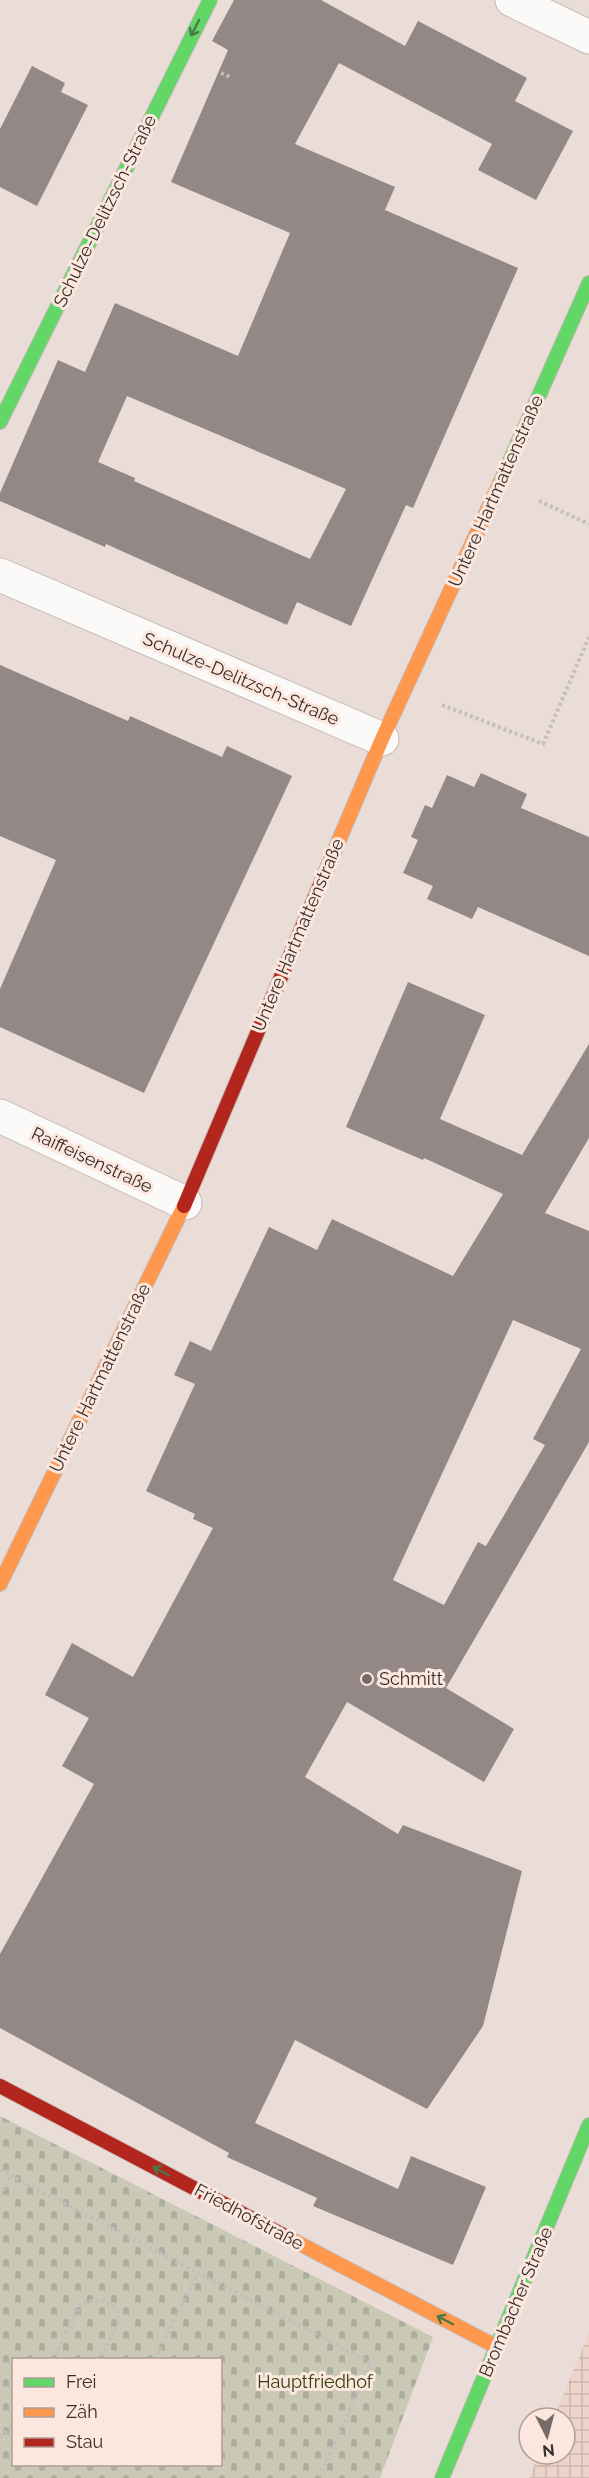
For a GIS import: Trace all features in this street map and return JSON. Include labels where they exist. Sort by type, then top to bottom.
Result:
[{"type":"street","name":"Schulze-Delitzsch-Straße","points":[[0,422],[210,0]]},
{"type":"street","points":[[512,0],[589,37]]},
{"type":"street","name":"Untere Hartmattenstraße","points":[[0,1584],[185,1203],[382,739],[589,283]]},
{"type":"street","name":"Schulze-Delitzsch-Straße","points":[[0,575],[382,739]]},
{"type":"street","name":"Raiffeisenstraße","points":[[0,1116],[185,1203]]},
{"type":"street","name":"Friedhofstraße","points":[[0,2086],[497,2347]]},
{"type":"street","name":"Brombacher Straße","points":[[442,2478],[589,2125]]},
{"type":"path","points":[[500,483],[589,524]]},
{"type":"path","points":[[405,690],[543,744],[589,637]]},
{"type":"path","points":[[0,2170],[370,2363],[319,2478]]},
{"type":"path","points":[[0,2196],[11,2176]]},
{"type":"path","points":[[155,2358],[198,2273]]},
{"type":"path","points":[[53,2358],[81,2304],[92,2299],[105,2301],[116,2308],[119,2320],[100,2358]]},
{"type":"path","points":[[0,2437],[12,2426]]},
{"type":"shaded area","points":[[589,2333],[589,2478],[529,2478],[534,2466],[577,2466],[577,2406],[559,2406]]},
{"type":"green space","name":"Hauptfriedhof","points":[[0,2116],[433,2337],[380,2478],[0,2478]]},
{"type":"building","points":[[234,0],[321,0],[405,46],[418,21],[527,78],[515,101],[573,131],[536,200],[478,170],[492,144],[339,63],[295,144],[395,187],[385,210],[518,268],[413,508],[406,505],[351,626],[297,602],[287,625],[106,544],[105,547],[0,501],[0,493],[58,360],[85,372],[115,303],[238,356],[290,233],[171,182],[228,50],[212,41]],"holes":[[[127,396],[346,489],[310,559],[134,481],[135,478],[98,462]]]},
{"type":"building","points":[[32,66],[65,83],[61,92],[88,105],[37,206],[0,187],[0,129]]},
{"type":"building","points":[[0,665],[128,721],[130,716],[222,757],[227,746],[292,776],[144,1093],[0,1027],[0,989],[56,860],[0,836]]},
{"type":"building","points":[[481,773],[527,794],[521,808],[589,837],[589,956],[478,907],[472,919],[427,899],[433,886],[403,873],[418,840],[411,837],[425,805],[432,808],[447,775],[474,787]]},
{"type":"building","points":[[408,982],[485,1015],[440,1119],[522,1155],[589,1044],[589,1138],[545,1213],[589,1231],[589,1442],[446,1688],[514,1729],[484,1782],[347,1702],[305,1777],[398,1834],[403,1825],[522,1871],[483,2026],[427,2109],[295,2040],[255,2123],[398,2189],[411,2156],[486,2187],[453,2265],[313,2206],[317,2198],[227,2157],[229,2153],[0,2028],[0,1954],[94,1784],[62,1766],[89,1718],[45,1695],[72,1643],[133,1677],[213,1528],[193,1519],[195,1514],[146,1491],[195,1384],[174,1375],[190,1341],[211,1351],[269,1227],[317,1250],[332,1219],[453,1276],[503,1194],[424,1158],[423,1160],[346,1127]],"holes":[[[513,1320],[581,1349],[533,1439],[545,1445],[486,1546],[478,1542],[444,1605],[393,1580]]]},
{"type":"traffic: fast","points":[[0,422],[210,0]]},
{"type":"traffic: fast","points":[[500,483],[589,283]]},
{"type":"traffic: fast","points":[[442,2478],[589,2125]]},
{"type":"traffic: slow","points":[[322,880],[382,739],[500,483]]},
{"type":"traffic: slow","points":[[0,1584],[184,1206]]},
{"type":"traffic: slow","points":[[283,2235],[497,2347]]},
{"type":"traffic: jam","points":[[184,1206],[322,880]]},
{"type":"traffic: jam","points":[[0,2086],[283,2235]]},
{"type":"place","name":"Schmitt","points":[[367,1679]]}]
